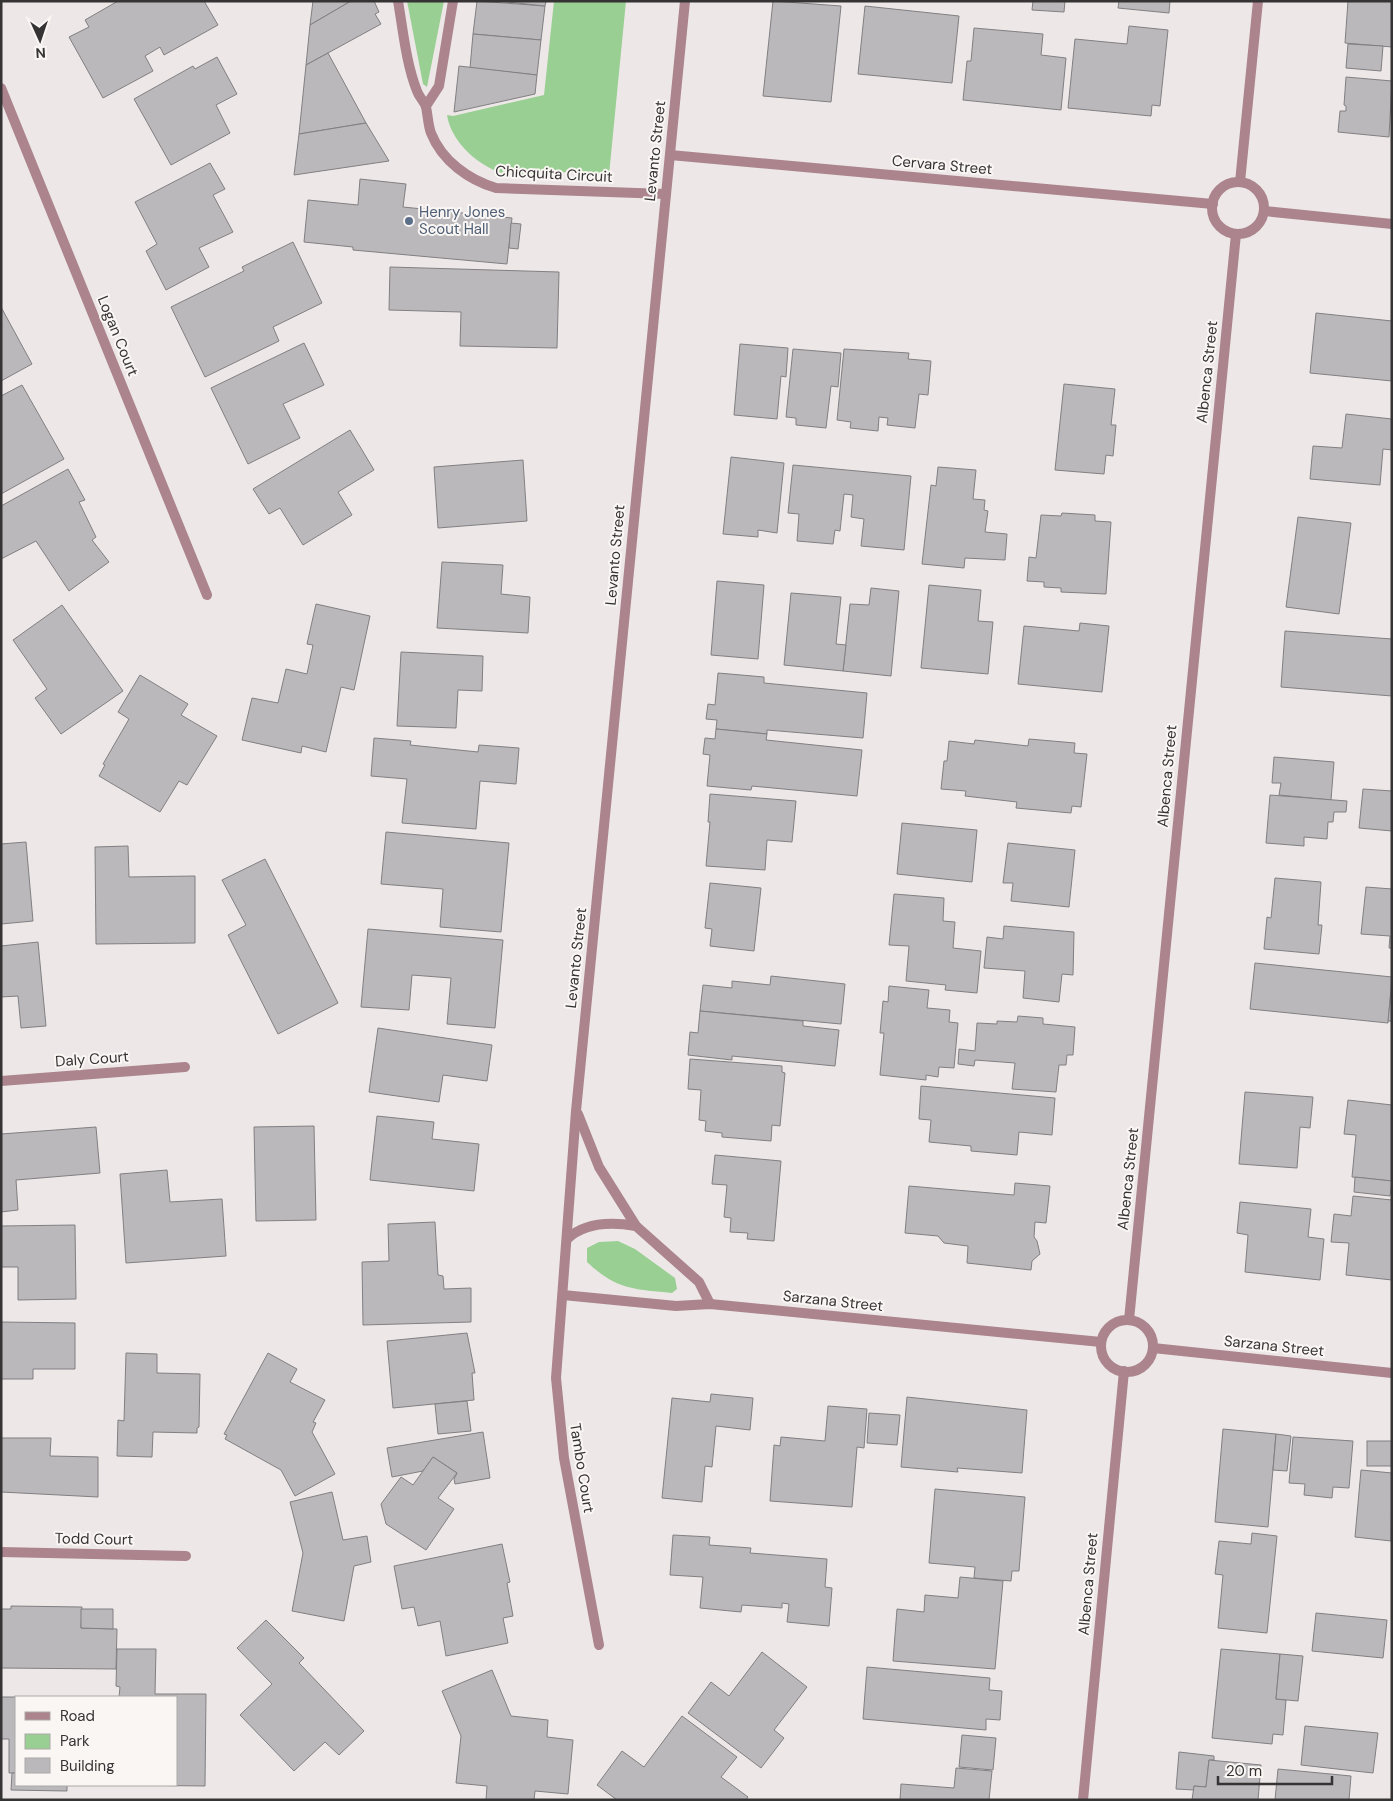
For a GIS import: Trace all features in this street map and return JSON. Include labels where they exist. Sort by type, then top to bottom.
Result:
[{"type":"street","name":"Chicquita Circuit","points":[[398,1],[415,84],[426,106],[432,134],[439,148],[462,172],[484,184],[508,189],[580,189],[666,194]]},
{"type":"street","points":[[426,106],[438,86],[453,1]]},
{"type":"street","name":"Levanto Street","points":[[563,1295],[576,1111],[685,1]]},
{"type":"street","points":[[1240,182],[1258,1]]},
{"type":"street","name":"Logan Court","points":[[1,88],[207,595]]},
{"type":"street","name":"Cervara Street","points":[[670,155],[1212,204]]},
{"type":"street","points":[[1240,182],[1247,183],[1262,197],[1263,218],[1255,228],[1243,234],[1236,234],[1229,232],[1218,224],[1212,211],[1212,204],[1219,190],[1225,186],[1240,182]]},
{"type":"street","points":[[1264,211],[1392,224]]},
{"type":"street","name":"Albenca Street","points":[[1129,1320],[1236,234]]},
{"type":"street","name":"Daly Court","points":[[1,1081],[185,1067]]},
{"type":"street","name":"Levanto Street","points":[[576,1111],[599,1166],[636,1226],[699,1282],[710,1304]]},
{"type":"street","points":[[568,1239],[573,1234],[592,1226],[617,1224],[636,1226]]},
{"type":"street","name":"Sarzana Street","points":[[563,1295],[676,1306],[710,1304],[1101,1342]]},
{"type":"street","name":"Tambo Court","points":[[563,1295],[556,1378],[558,1411],[564,1458],[599,1644]]},
{"type":"street","points":[[1121,1320],[1129,1320],[1142,1324],[1147,1329],[1151,1335],[1153,1348],[1151,1355],[1143,1366],[1131,1372],[1111,1367],[1102,1356],[1101,1342],[1108,1328],[1121,1320]]},
{"type":"street","name":"Sarzana Street","points":[[1153,1348],[1392,1373]]},
{"type":"street","name":"Albenca Street","points":[[1083,1800],[1124,1371]]},
{"type":"street","name":"Todd Court","points":[[1,1552],[186,1556]]},
{"type":"green space","points":[[407,1],[444,1],[427,87],[423,84]]},
{"type":"green space","points":[[554,1],[626,1],[609,175],[552,172],[509,175],[498,172],[478,161],[469,153],[454,135],[450,125],[447,115],[453,116],[544,95]]},
{"type":"green space","points":[[618,1241],[635,1249],[675,1278],[677,1289],[672,1293],[626,1286],[607,1278],[587,1262],[587,1248],[599,1242]]},
{"type":"building","points":[[118,1],[204,1],[218,25],[164,55],[160,47],[145,56],[153,71],[103,98],[69,37],[89,27],[85,20]]},
{"type":"building","points":[[313,1],[351,1],[310,25]]},
{"type":"building","points":[[351,1],[374,1],[379,12],[375,14],[381,24],[306,65],[310,25]]},
{"type":"building","points":[[477,1],[545,6],[541,40],[473,34]]},
{"type":"building","points":[[498,1],[546,1],[545,6]]},
{"type":"building","points":[[773,1],[841,6],[831,102],[763,96]]},
{"type":"building","points":[[1033,1],[1065,1],[1064,12],[1032,10]]},
{"type":"building","points":[[1119,1],[1170,1],[1169,13],[1118,8]]},
{"type":"building","points":[[1348,1],[1392,1],[1392,47],[1345,43]]},
{"type":"building","points":[[865,6],[959,16],[952,83],[858,74]]},
{"type":"building","points":[[1129,26],[1168,30],[1160,106],[1152,105],[1151,116],[1068,108],[1075,39],[1127,44]]},
{"type":"building","points":[[974,28],[1043,34],[1041,55],[1066,58],[1061,110],[963,100],[967,61],[971,61]]},
{"type":"building","points":[[473,34],[541,40],[537,75],[470,68]]},
{"type":"building","points":[[1348,44],[1383,46],[1381,71],[1346,68]]},
{"type":"building","points":[[328,53],[366,123],[299,134],[306,65]]},
{"type":"building","points":[[217,57],[237,94],[216,105],[230,133],[171,165],[134,99],[193,66],[195,69]]},
{"type":"building","points":[[459,66],[537,75],[535,94],[454,112]]},
{"type":"building","points":[[1346,77],[1392,81],[1389,137],[1338,132],[1340,111],[1346,111],[1346,106],[1344,105]]},
{"type":"building","points":[[366,123],[389,161],[294,175],[299,134]]},
{"type":"building","points":[[210,163],[225,189],[213,195],[233,232],[199,248],[209,267],[166,290],[146,251],[157,244],[135,202]]},
{"type":"building","name":"Henry Jones Scout Hall","points":[[360,179],[406,184],[403,207],[512,218],[507,264],[353,250],[353,247],[304,242],[308,200],[358,205]]},
{"type":"building","points":[[511,223],[521,224],[518,249],[509,248]]},
{"type":"building","points":[[293,242],[322,303],[273,327],[279,341],[205,377],[171,307],[244,271],[242,267]]},
{"type":"building","points":[[390,267],[559,272],[557,348],[460,346],[461,312],[389,310]]},
{"type":"building","points":[[1,307],[32,364],[1,381]]},
{"type":"building","points":[[1316,313],[1392,321],[1392,381],[1310,373]]},
{"type":"building","points":[[304,343],[324,385],[283,404],[300,438],[248,464],[211,388]]},
{"type":"building","points":[[740,344],[788,348],[786,377],[781,376],[777,419],[734,415]]},
{"type":"building","points":[[793,349],[841,353],[838,387],[831,386],[826,428],[796,425],[796,418],[786,417]]},
{"type":"building","points":[[844,349],[909,353],[908,359],[931,361],[928,395],[919,394],[915,428],[887,425],[888,418],[879,417],[878,431],[850,428],[851,422],[837,420]]},
{"type":"building","points":[[1064,384],[1115,389],[1111,425],[1116,425],[1113,456],[1106,455],[1104,474],[1055,470]]},
{"type":"building","points":[[22,385],[64,459],[1,494],[1,396]]},
{"type":"building","points":[[1346,414],[1392,419],[1392,450],[1383,449],[1380,485],[1310,479],[1313,446],[1342,448]]},
{"type":"building","points":[[350,430],[374,470],[338,492],[352,515],[303,545],[280,508],[269,514],[253,489]]},
{"type":"building","points":[[731,457],[784,463],[777,533],[758,530],[758,537],[723,534]]},
{"type":"building","points":[[523,460],[527,521],[438,528],[434,467]]},
{"type":"building","points":[[793,465],[911,476],[904,550],[861,546],[864,519],[851,517],[853,495],[844,494],[840,531],[835,530],[833,544],[797,541],[799,514],[788,513]]},
{"type":"building","points":[[938,467],[976,470],[973,499],[985,500],[984,510],[988,511],[985,532],[1007,534],[1005,560],[965,558],[964,568],[922,564],[931,485],[936,486]]},
{"type":"building","points":[[68,469],[85,500],[79,502],[96,537],[92,540],[109,562],[69,591],[36,541],[1,559],[1,506]]},
{"type":"building","points":[[1062,513],[1095,515],[1095,521],[1111,522],[1106,594],[1061,592],[1061,588],[1044,587],[1044,582],[1027,581],[1029,557],[1036,558],[1041,515],[1061,516]]},
{"type":"building","points":[[1298,517],[1351,523],[1339,614],[1286,607]]},
{"type":"building","points":[[442,562],[503,565],[501,594],[530,597],[528,633],[437,628]]},
{"type":"building","points":[[717,581],[764,585],[758,659],[711,655]]},
{"type":"building","points":[[929,585],[981,590],[978,621],[993,622],[988,674],[921,668]]},
{"type":"building","points":[[871,588],[899,591],[891,676],[843,671],[850,604],[869,605]]},
{"type":"building","points":[[791,593],[841,597],[836,644],[846,645],[843,671],[784,665]]},
{"type":"building","points":[[316,604],[370,616],[354,690],[341,687],[326,752],[302,746],[301,753],[242,740],[252,698],[278,703],[286,669],[307,674],[313,645],[307,644]]},
{"type":"building","points":[[62,605],[123,691],[61,734],[35,698],[47,689],[13,640]]},
{"type":"building","points":[[1080,623],[1109,626],[1102,692],[1018,684],[1024,626],[1079,631]]},
{"type":"building","points":[[1285,631],[1392,639],[1392,696],[1281,687]]},
{"type":"building","points":[[401,652],[483,656],[482,691],[458,690],[456,728],[397,726]]},
{"type":"building","points":[[718,673],[764,677],[764,683],[867,693],[863,738],[767,730],[767,734],[716,729],[717,720],[706,719],[708,704],[715,705]]},
{"type":"building","points":[[140,675],[188,704],[181,715],[217,736],[187,785],[179,781],[160,812],[99,776],[105,765],[103,764],[129,719],[118,712]]},
{"type":"building","points":[[716,729],[767,734],[766,740],[862,750],[857,796],[752,786],[751,790],[707,786],[710,755],[703,754],[705,738],[715,739]]},
{"type":"building","points":[[374,738],[411,741],[410,745],[478,752],[479,745],[519,748],[516,784],[480,781],[476,829],[402,823],[407,779],[371,776]]},
{"type":"building","points":[[1029,739],[1075,743],[1074,753],[1087,754],[1081,807],[1072,806],[1071,813],[1016,808],[1017,802],[965,796],[966,791],[941,789],[944,761],[947,761],[949,741],[974,744],[975,740],[1028,746]]},
{"type":"building","points":[[1274,757],[1334,762],[1331,800],[1279,795],[1281,783],[1272,783]]},
{"type":"building","points":[[1363,789],[1392,791],[1392,831],[1359,828]]},
{"type":"building","points":[[710,794],[796,801],[792,842],[767,840],[765,870],[706,866],[710,822],[708,822]]},
{"type":"building","points":[[1270,795],[1347,801],[1346,812],[1334,812],[1333,822],[1328,822],[1327,839],[1304,837],[1304,846],[1266,843]]},
{"type":"building","points":[[902,823],[977,830],[972,882],[897,874]]},
{"type":"building","points":[[386,832],[509,843],[501,932],[440,927],[443,889],[381,884]]},
{"type":"building","points":[[26,842],[33,921],[1,924],[1,844]]},
{"type":"building","points":[[1008,843],[1075,850],[1069,907],[1011,901],[1013,883],[1003,883]]},
{"type":"building","points":[[128,846],[129,877],[195,876],[195,943],[96,944],[95,847]]},
{"type":"building","points":[[265,859],[338,1003],[278,1034],[228,935],[246,925],[222,880]]},
{"type":"building","points":[[1275,878],[1321,882],[1318,925],[1322,925],[1319,954],[1264,949],[1267,917],[1271,918]]},
{"type":"building","points":[[710,883],[761,888],[754,951],[710,946],[712,929],[705,928]]},
{"type":"building","points":[[1366,887],[1392,889],[1392,948],[1389,948],[1390,936],[1361,934]]},
{"type":"building","points":[[894,894],[944,898],[943,921],[955,922],[953,948],[981,951],[977,993],[945,990],[946,985],[906,981],[909,946],[889,945]]},
{"type":"building","points":[[1004,926],[1074,932],[1073,975],[1062,974],[1059,1002],[1023,998],[1025,971],[984,968],[987,937],[1003,939]]},
{"type":"building","points":[[368,929],[503,940],[495,1028],[447,1024],[451,978],[412,975],[409,1010],[361,1007]]},
{"type":"building","points":[[38,942],[46,1026],[21,1028],[18,996],[1,997],[1,946]]},
{"type":"building","points":[[1255,963],[1392,977],[1388,1023],[1250,1009]]},
{"type":"building","points":[[771,976],[845,984],[841,1024],[700,1011],[703,985],[732,988],[732,981],[770,985]]},
{"type":"building","points":[[889,986],[929,990],[927,1008],[950,1010],[949,1022],[958,1023],[954,1068],[939,1067],[938,1077],[926,1075],[926,1080],[880,1075],[884,1033],[880,1033],[883,1001],[888,1002]]},
{"type":"building","points":[[1391,992],[1392,1021],[1388,1021]]},
{"type":"building","points":[[700,1011],[803,1021],[803,1026],[839,1030],[835,1066],[732,1056],[732,1060],[688,1055],[690,1032],[698,1033]]},
{"type":"building","points":[[1018,1016],[1043,1018],[1043,1024],[1075,1027],[1073,1055],[1067,1055],[1066,1065],[1059,1065],[1056,1092],[1012,1089],[1015,1063],[975,1060],[974,1066],[958,1064],[959,1049],[975,1051],[977,1023],[1017,1022]]},
{"type":"building","points":[[378,1028],[492,1045],[487,1081],[443,1075],[439,1102],[369,1092]]},
{"type":"building","points":[[690,1059],[782,1066],[782,1072],[785,1073],[780,1126],[772,1125],[771,1141],[722,1137],[722,1133],[705,1131],[706,1121],[699,1120],[701,1090],[688,1089]]},
{"type":"building","points":[[921,1086],[1055,1098],[1052,1135],[1019,1132],[1017,1155],[971,1151],[971,1146],[929,1142],[931,1120],[919,1119]]},
{"type":"building","points":[[1245,1092],[1313,1097],[1310,1128],[1300,1127],[1297,1168],[1239,1164]]},
{"type":"building","points":[[1348,1100],[1392,1105],[1392,1181],[1352,1177],[1356,1135],[1344,1134]]},
{"type":"building","points":[[377,1116],[434,1122],[432,1139],[479,1144],[474,1191],[370,1180]]},
{"type":"building","points":[[314,1126],[316,1220],[256,1221],[254,1127]]},
{"type":"building","points":[[96,1127],[100,1173],[16,1180],[18,1210],[1,1212],[1,1134]]},
{"type":"building","points":[[715,1155],[781,1161],[774,1241],[747,1239],[748,1233],[730,1232],[731,1218],[724,1217],[727,1185],[712,1184]]},
{"type":"building","points":[[167,1170],[170,1202],[222,1199],[226,1256],[126,1263],[120,1174]]},
{"type":"building","points":[[1355,1177],[1392,1181],[1390,1196],[1354,1192]]},
{"type":"building","points":[[1015,1183],[1050,1186],[1046,1223],[1035,1222],[1034,1237],[1040,1254],[1032,1261],[1031,1270],[967,1263],[968,1246],[944,1243],[938,1236],[905,1233],[909,1186],[1014,1195]]},
{"type":"building","points":[[1353,1196],[1392,1200],[1392,1280],[1346,1275],[1349,1243],[1331,1242],[1334,1214],[1351,1216]]},
{"type":"building","points":[[1240,1202],[1311,1209],[1308,1237],[1324,1239],[1320,1280],[1245,1272],[1248,1235],[1237,1233]]},
{"type":"building","points":[[435,1222],[438,1275],[443,1276],[444,1289],[471,1288],[471,1322],[363,1325],[362,1262],[389,1261],[388,1224]]},
{"type":"building","points":[[75,1225],[76,1299],[18,1300],[18,1267],[1,1267],[1,1226]]},
{"type":"building","points":[[1,1322],[75,1323],[75,1369],[33,1369],[33,1379],[1,1379]]},
{"type":"building","points":[[467,1333],[475,1373],[472,1373],[474,1400],[393,1408],[387,1341]]},
{"type":"building","points":[[126,1353],[157,1354],[157,1373],[200,1374],[199,1427],[197,1428],[197,1433],[153,1432],[152,1457],[117,1456],[118,1420],[124,1421]]},
{"type":"building","points":[[268,1353],[297,1369],[290,1382],[325,1400],[313,1422],[316,1423],[312,1432],[335,1474],[295,1496],[281,1470],[225,1439],[227,1435],[224,1434]]},
{"type":"building","points":[[711,1394],[753,1398],[750,1430],[716,1426],[712,1467],[705,1466],[702,1502],[662,1498],[672,1398],[710,1402]]},
{"type":"building","points":[[907,1397],[1027,1410],[1022,1473],[957,1468],[958,1472],[901,1467]]},
{"type":"building","points":[[467,1401],[471,1431],[438,1434],[435,1404]]},
{"type":"building","points":[[828,1406],[867,1409],[864,1448],[857,1447],[852,1507],[770,1501],[774,1445],[780,1446],[781,1437],[825,1441]]},
{"type":"building","points":[[869,1413],[900,1415],[897,1445],[867,1443]]},
{"type":"building","points":[[1223,1429],[1276,1434],[1268,1527],[1215,1522]]},
{"type":"building","points":[[483,1432],[490,1478],[455,1484],[454,1479],[457,1473],[433,1457],[423,1471],[392,1477],[387,1448]]},
{"type":"building","points":[[1276,1434],[1291,1436],[1287,1471],[1273,1470]]},
{"type":"building","points":[[1293,1437],[1353,1441],[1349,1488],[1333,1487],[1332,1498],[1304,1495],[1305,1484],[1289,1483]]},
{"type":"building","points":[[1,1438],[51,1438],[50,1456],[98,1457],[98,1497],[1,1492]]},
{"type":"building","points":[[1367,1441],[1392,1441],[1392,1466],[1367,1466]]},
{"type":"building","points":[[433,1457],[457,1473],[438,1498],[454,1509],[426,1550],[386,1524],[381,1504],[401,1477],[413,1485]]},
{"type":"building","points":[[1361,1470],[1392,1473],[1391,1541],[1355,1537]]},
{"type":"building","points":[[935,1489],[1025,1497],[1019,1571],[1012,1571],[1011,1581],[974,1578],[975,1567],[929,1563]]},
{"type":"building","points":[[332,1492],[343,1540],[367,1536],[371,1562],[354,1566],[344,1621],[292,1611],[303,1553],[290,1502]]},
{"type":"building","points":[[1252,1533],[1277,1536],[1267,1633],[1218,1628],[1223,1575],[1215,1574],[1219,1541],[1251,1544]]},
{"type":"building","points":[[673,1535],[710,1537],[709,1545],[751,1548],[750,1553],[827,1559],[825,1587],[832,1588],[829,1626],[787,1622],[789,1604],[782,1603],[782,1608],[742,1605],[741,1612],[700,1608],[703,1577],[670,1575]]},
{"type":"building","points":[[502,1544],[510,1582],[507,1583],[513,1616],[503,1618],[508,1643],[446,1656],[440,1621],[418,1626],[414,1607],[402,1609],[394,1566]]},
{"type":"building","points":[[960,1577],[1003,1581],[995,1669],[893,1661],[897,1609],[924,1612],[925,1595],[958,1598]]},
{"type":"building","points":[[11,1606],[82,1607],[81,1628],[117,1629],[116,1669],[1,1668],[1,1609],[11,1609]]},
{"type":"building","points":[[81,1609],[113,1609],[113,1629],[81,1628]]},
{"type":"building","points":[[1316,1613],[1387,1620],[1383,1658],[1312,1651]]},
{"type":"building","points":[[266,1620],[304,1658],[299,1663],[364,1731],[339,1755],[325,1742],[294,1771],[240,1715],[272,1684],[237,1648]]},
{"type":"building","points":[[117,1649],[156,1649],[155,1694],[206,1694],[205,1786],[178,1786],[178,1696],[119,1696],[120,1687],[116,1686]]},
{"type":"building","points":[[1221,1649],[1280,1654],[1276,1699],[1286,1700],[1283,1735],[1273,1734],[1272,1744],[1212,1738]]},
{"type":"building","points":[[762,1652],[807,1687],[774,1730],[784,1738],[761,1768],[688,1713],[711,1682],[729,1696]]},
{"type":"building","points":[[1280,1654],[1303,1656],[1298,1701],[1276,1699]]},
{"type":"building","points":[[867,1667],[990,1678],[989,1690],[1002,1691],[1000,1720],[986,1719],[986,1730],[863,1719]]},
{"type":"building","points":[[492,1670],[511,1716],[548,1720],[547,1737],[573,1740],[568,1794],[535,1791],[534,1800],[486,1800],[487,1786],[456,1783],[461,1736],[442,1691]]},
{"type":"building","points":[[1,1697],[15,1697],[15,1773],[9,1773],[9,1739],[1,1739]]},
{"type":"building","points":[[682,1716],[737,1757],[721,1777],[748,1797],[746,1800],[617,1800],[597,1785],[622,1751],[644,1767]]},
{"type":"building","points":[[1305,1726],[1378,1733],[1373,1773],[1301,1765]]},
{"type":"building","points":[[962,1735],[996,1738],[993,1770],[959,1767]]},
{"type":"building","points":[[1179,1752],[1214,1756],[1214,1760],[1209,1760],[1206,1787],[1194,1786],[1194,1790],[1176,1789]]},
{"type":"building","points":[[1209,1760],[1261,1765],[1258,1800],[1192,1800],[1194,1786],[1206,1787]]},
{"type":"building","points":[[956,1768],[992,1771],[989,1800],[900,1800],[901,1784],[954,1788]]},
{"type":"building","points":[[1278,1769],[1351,1776],[1349,1800],[1275,1800]]},
{"type":"building","points":[[12,1773],[15,1773],[15,1786],[67,1786],[67,1791],[11,1790]]},
{"type":"place","name":"Henry Jones Scout Hall","points":[[409,221]]}]
